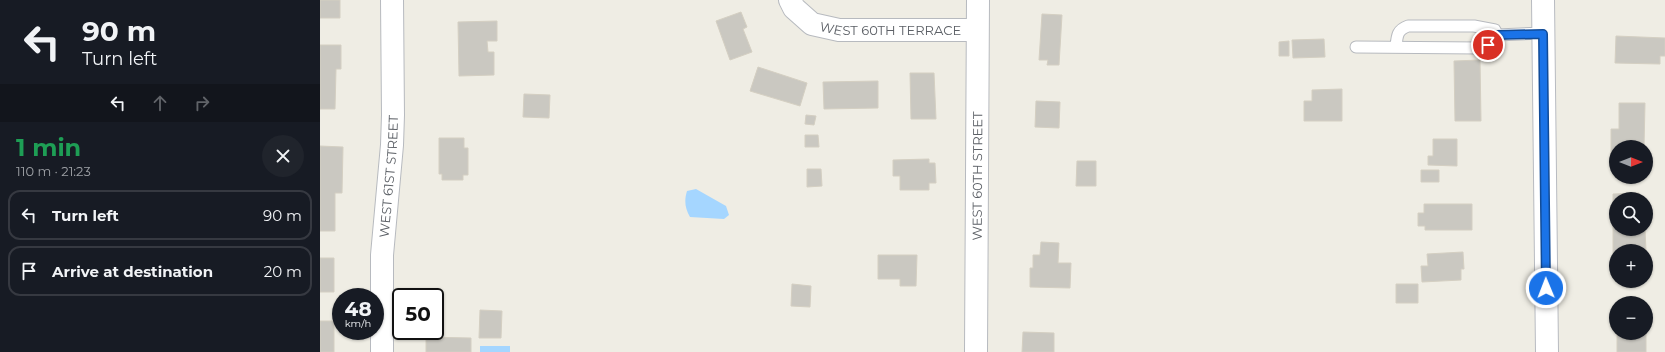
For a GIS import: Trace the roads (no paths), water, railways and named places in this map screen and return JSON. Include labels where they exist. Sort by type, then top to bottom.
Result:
[{"type":"street","name":"WEST 61ST STREET","points":[[382,352],[382,255],[392,145],[393,115],[392,0]]},
{"type":"street","name":"WEST 60TH TERRACE","points":[[790,0],[794,8],[812,24],[839,30],[977,30]]},
{"type":"street","name":"WEST 60TH STREET","points":[[976,352],[978,0]]},
{"type":"street","points":[[1543,0],[1547,352]]},
{"type":"lane","points":[[1396,47],[1398,33],[1402,28],[1408,26],[1474,26],[1495,30],[1497,35]]},
{"type":"lane","points":[[1497,35],[1543,34]]},
{"type":"lane","points":[[1356,47],[1479,48],[1488,45],[1495,40],[1497,35]]},
{"type":"water","points":[[696,189],[726,206],[729,215],[724,219],[690,217],[685,201],[686,195],[687,191]]},
{"type":"water","points":[[480,346],[510,346],[510,352],[480,352]]}]
